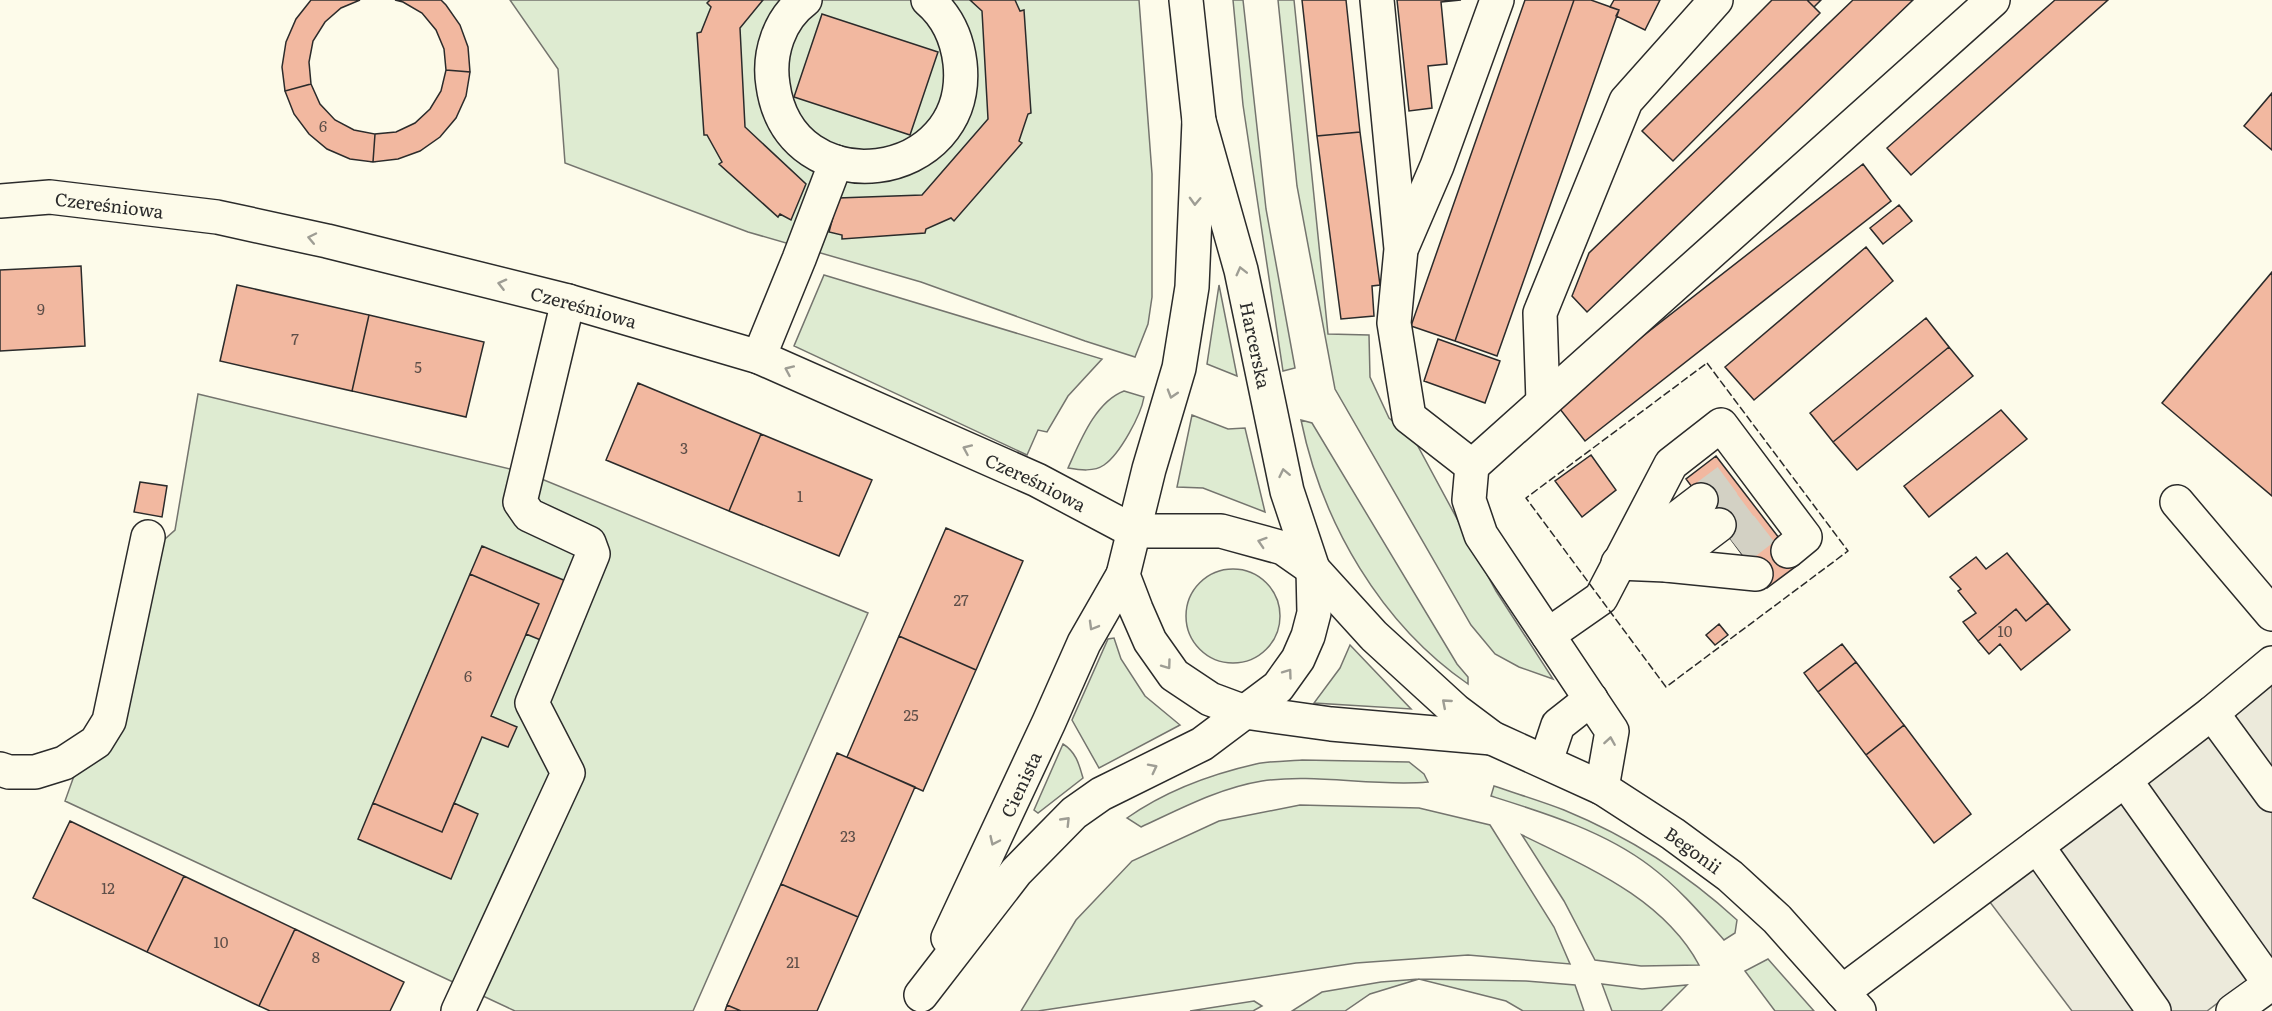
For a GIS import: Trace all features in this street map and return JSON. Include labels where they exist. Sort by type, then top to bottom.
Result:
[{"type":"street","points":[[805,0],[785,23],[774,45],[771,70],[774,96],[783,120],[799,140],[819,155],[842,165],[868,167],[893,164],[917,153],[935,138],[949,118],[959,96],[961,72],[958,48],[950,26],[936,6],[927,0]]},
{"type":"street","name":"Harcerska","points":[[1133,531],[1179,368],[1192,287],[1199,121],[1186,0]]},
{"type":"street","points":[[1377,0],[1401,249],[1394,323],[1408,417],[1472,466]]},
{"type":"street","points":[[1401,249],[1437,166],[1497,0]]},
{"type":"street","points":[[1543,402],[1540,313],[1626,101],[1716,0]]},
{"type":"street","points":[[1602,788],[1612,731],[1481,535],[1469,500],[1472,466],[1993,0]]},
{"type":"street","name":"Harcerska","points":[[1199,121],[1241,270],[1287,491],[1313,569]]},
{"type":"street","points":[[759,357],[836,162]]},
{"type":"street","name":"Czereśniowa","points":[[0,201],[50,197],[217,217],[327,241],[568,301],[759,357],[1037,480],[1133,531]]},
{"type":"street","points":[[458,1011],[568,773],[532,703],[593,554],[590,543],[529,515],[520,502],[568,301]]},
{"type":"street","points":[[1548,635],[1601,598],[1671,464],[1720,425],[1763,503]]},
{"type":"street","points":[[2177,502],[2272,614]]},
{"type":"street","points":[[1133,531],[1221,531],[1283,549],[1313,569],[1314,613],[1308,636],[1298,659],[1278,687],[1245,712],[1210,699],[1174,675],[1150,641],[1123,575],[1133,531]]},
{"type":"street","points":[[0,768],[9,772],[35,772],[64,763],[96,742],[109,721],[148,537]]},
{"type":"street","points":[[1618,563],[1729,537]]},
{"type":"street","points":[[1618,563],[1710,570],[1729,537]]},
{"type":"street","points":[[1666,565],[1729,537]]},
{"type":"street","name":"Begonii","points":[[1313,569],[1403,664],[1456,711],[1492,738],[1602,788],[1673,834],[1730,876],[1777,919],[1850,1001]]},
{"type":"street","name":"Cienista","points":[[918,1003],[1084,643],[1123,575]]},
{"type":"street","points":[[1850,1001],[2037,846],[2125,780],[2272,663]]},
{"type":"street","points":[[1546,761],[1558,724],[1591,699]]},
{"type":"street","name":"Begonii","points":[[1245,712],[1331,724],[1492,738]]},
{"type":"street","name":"Cienista","points":[[918,1003],[1016,872],[1074,813],[1101,794],[1202,744],[1245,712]]},
{"type":"street","points":[[2211,713],[2272,795]]},
{"type":"street","points":[[2125,780],[2271,983],[2234,1011]]},
{"type":"street","points":[[2037,846],[2154,1011]]},
{"type":"green space","points":[[510,0],[1139,0],[1152,174],[1152,297],[1148,324],[1135,357],[921,282],[748,232],[565,163],[558,69]]},
{"type":"green space","points":[[1233,0],[1243,0],[1266,209],[1295,368],[1283,371],[1243,105]]},
{"type":"green space","points":[[1278,0],[1294,0],[1328,334],[1369,335],[1370,377],[1389,418],[1414,439],[1496,591],[1553,679],[1519,667],[1495,654],[1471,625],[1335,389],[1297,186]]},
{"type":"green space","points":[[824,275],[1102,359],[1068,396],[1047,432],[1038,430],[1027,455],[794,346]]},
{"type":"green space","points":[[1219,285],[1237,376],[1207,364]]},
{"type":"green space","points":[[1124,391],[1144,397],[1134,424],[1117,452],[1104,465],[1096,469],[1068,468],[1083,435],[1097,413],[1114,396]]},
{"type":"green space","points":[[198,394],[527,473],[868,613],[693,1011],[515,1011],[65,801],[156,547],[175,530]]},
{"type":"green space","points":[[1192,415],[1228,429],[1245,428],[1265,512],[1203,488],[1177,487]]},
{"type":"green space","points":[[1301,420],[1312,423],[1457,664],[1468,677],[1468,684],[1437,660],[1408,632],[1382,601],[1360,568],[1340,533],[1324,496]]},
{"type":"green space","points":[[1233,569],[1251,572],[1266,583],[1277,598],[1280,616],[1277,634],[1266,649],[1251,660],[1233,663],[1215,660],[1200,649],[1189,634],[1186,616],[1189,598],[1200,583],[1215,572]]},
{"type":"green space","points":[[1114,638],[1121,659],[1145,696],[1180,725],[1099,768],[1072,720],[1108,639]]},
{"type":"green space","points":[[1350,645],[1411,709],[1314,703],[1340,668]]},
{"type":"green space","points":[[1063,744],[1074,755],[1083,778],[1038,813],[1034,810]]},
{"type":"green space","points":[[1302,760],[1409,762],[1424,774],[1428,782],[1386,783],[1303,778],[1262,781],[1215,794],[1141,827],[1127,818],[1172,792],[1222,773],[1262,763]]},
{"type":"green space","points":[[1494,786],[1587,820],[1633,844],[1677,872],[1718,903],[1737,920],[1735,933],[1724,940],[1670,883],[1632,854],[1574,824],[1491,796]]},
{"type":"green space","points":[[1300,805],[1419,808],[1490,825],[1554,927],[1570,964],[1468,955],[1356,963],[1038,1011],[1021,1011],[1076,920],[1132,861],[1219,821]]},
{"type":"green space","points":[[1522,835],[1572,859],[1644,903],[1684,941],[1699,965],[1641,966],[1595,960],[1564,901]]},
{"type":"green space","points":[[1768,959],[1814,1011],[1775,1011],[1745,971]]},
{"type":"green space","points":[[1419,979],[1526,981],[1575,985],[1584,1011],[1523,1011],[1506,1001]]},
{"type":"green space","points":[[1419,979],[1370,994],[1345,1011],[1292,1011],[1322,992],[1381,982]]},
{"type":"green space","points":[[1602,984],[1642,989],[1687,985],[1661,1011],[1612,1011]]},
{"type":"green space","points":[[1254,1001],[1262,1006],[1253,1011],[1190,1011]]},
{"type":"shaded area","points":[[2272,663],[2272,962],[2207,1011],[2072,1011],[1980,889]]},
{"type":"building","points":[[311,0],[360,0],[341,8],[325,22],[313,41],[309,62],[311,84],[285,91],[282,67],[286,42],[296,19]]},
{"type":"building","points":[[395,0],[441,0],[460,25],[468,47],[470,72],[446,70],[444,49],[436,30],[422,13]]},
{"type":"building","points":[[710,0],[763,0],[740,28],[745,127],[806,184],[791,220],[780,214],[778,217],[719,164],[722,162],[707,135],[704,135],[697,33],[701,32],[711,7],[707,3]]},
{"type":"building","points":[[970,0],[1015,0],[1020,11],[1024,10],[1031,113],[1028,114],[1019,141],[1022,143],[954,221],[951,218],[926,229],[925,233],[842,239],[842,235],[829,232],[838,198],[922,195],[988,119],[982,11]]},
{"type":"building","points":[[1302,0],[1346,0],[1360,132],[1317,136]]},
{"type":"building","points":[[1397,0],[1461,0],[1441,2],[1447,64],[1428,66],[1432,108],[1409,111]]},
{"type":"building","points":[[1525,0],[1574,0],[1455,341],[1411,326]]},
{"type":"building","points":[[1574,0],[1591,0],[1619,10],[1497,356],[1455,341]]},
{"type":"building","points":[[1614,0],[1660,0],[1645,30],[1616,16],[1619,10],[1610,7]]},
{"type":"building","points":[[1772,0],[1807,0],[1820,13],[1673,161],[1642,131]]},
{"type":"building","points":[[1807,0],[1821,0],[1814,7]]},
{"type":"building","points":[[1853,0],[1913,0],[1587,312],[1572,296],[1589,253]]},
{"type":"building","points":[[2055,0],[2108,0],[1911,175],[1887,148]]},
{"type":"building","points":[[822,14],[938,52],[910,135],[794,97]]},
{"type":"building","points":[[446,70],[470,72],[466,96],[456,118],[440,137],[420,151],[398,159],[373,162],[375,134],[396,132],[415,123],[430,109],[441,91]]},
{"type":"building","points":[[311,84],[320,104],[335,120],[354,130],[375,134],[373,162],[350,159],[327,149],[309,134],[294,114],[285,91]]},
{"type":"building","points":[[2272,93],[2272,150],[2244,126]]},
{"type":"building","points":[[1360,132],[1380,285],[1372,286],[1374,316],[1341,319],[1317,136]]},
{"type":"building","points":[[1863,164],[1891,201],[1585,441],[1556,404]]},
{"type":"building","points":[[1899,205],[1912,221],[1883,244],[1870,228]]},
{"type":"building","points":[[1866,247],[1893,281],[1754,400],[1725,367]]},
{"type":"building","points":[[81,266],[85,346],[0,351],[0,270]]},
{"type":"building","points":[[2272,272],[2272,496],[2162,403]]},
{"type":"building","points":[[237,285],[369,315],[352,391],[220,361]]},
{"type":"building","points":[[369,315],[484,342],[466,417],[352,391]]},
{"type":"building","points":[[1926,318],[1949,347],[1833,442],[1810,413]]},
{"type":"building","points":[[1438,339],[1500,361],[1485,403],[1424,381]]},
{"type":"building","points":[[1949,347],[1973,376],[1857,470],[1833,442]]},
{"type":"building","points":[[638,383],[761,434],[729,511],[606,460]]},
{"type":"building","points":[[2001,410],[2027,439],[1929,517],[1904,486]]},
{"type":"building","points":[[761,434],[872,480],[839,556],[729,511]]},
{"type":"building","points":[[1591,455],[1616,490],[1582,517],[1555,481]]},
{"type":"building","points":[[1716,456],[1799,564],[1767,588],[1686,479]]},
{"type":"building","points":[[140,482],[167,486],[162,517],[134,512]]},
{"type":"building","points":[[946,528],[1023,561],[976,670],[899,636]]},
{"type":"building","points":[[482,546],[573,584],[548,643],[526,634],[539,604],[470,574]]},
{"type":"building","points":[[2007,553],[2048,603],[2026,621],[2016,609],[1978,641],[1963,622],[1976,613],[1958,591],[1961,589],[1950,577],[1976,557],[1986,569]]},
{"type":"building","points":[[470,574],[539,604],[491,716],[517,727],[508,747],[482,737],[442,832],[373,803]]},
{"type":"building","points":[[2048,603],[2070,630],[2021,670],[2000,644],[1989,654],[1978,641],[2016,609],[2026,621]]},
{"type":"building","points":[[1719,624],[1728,635],[1715,645],[1706,635]]},
{"type":"building","points":[[899,636],[976,670],[923,791],[847,757]]},
{"type":"building","points":[[1842,644],[1856,662],[1818,692],[1804,673]]},
{"type":"building","points":[[1856,662],[1904,725],[1866,755],[1818,692]]},
{"type":"building","points":[[1904,725],[1971,814],[1934,843],[1866,755]]},
{"type":"building","points":[[837,753],[915,787],[858,917],[781,884]]},
{"type":"building","points":[[373,803],[442,832],[454,803],[478,814],[451,879],[358,839]]},
{"type":"building","points":[[70,821],[184,876],[147,952],[33,898]]},
{"type":"building","points":[[184,876],[295,929],[259,1006],[147,952]]},
{"type":"building","points":[[781,884],[858,917],[817,1011],[741,1011],[727,1005]]},
{"type":"building","points":[[295,929],[404,982],[390,1011],[270,1011],[259,1006]]},
{"type":"building","points":[[727,1005],[741,1011],[725,1011]]},
{"type":"tunnel","points":[[1701,500],[1732,477]]},
{"type":"tunnel","points":[[1719,525],[1751,501]]},
{"type":"tunnel","points":[[1738,549],[1769,525]]},
{"type":"fence","points":[[1707,363],[1848,551],[1666,687],[1526,498],[1707,363]]}]
